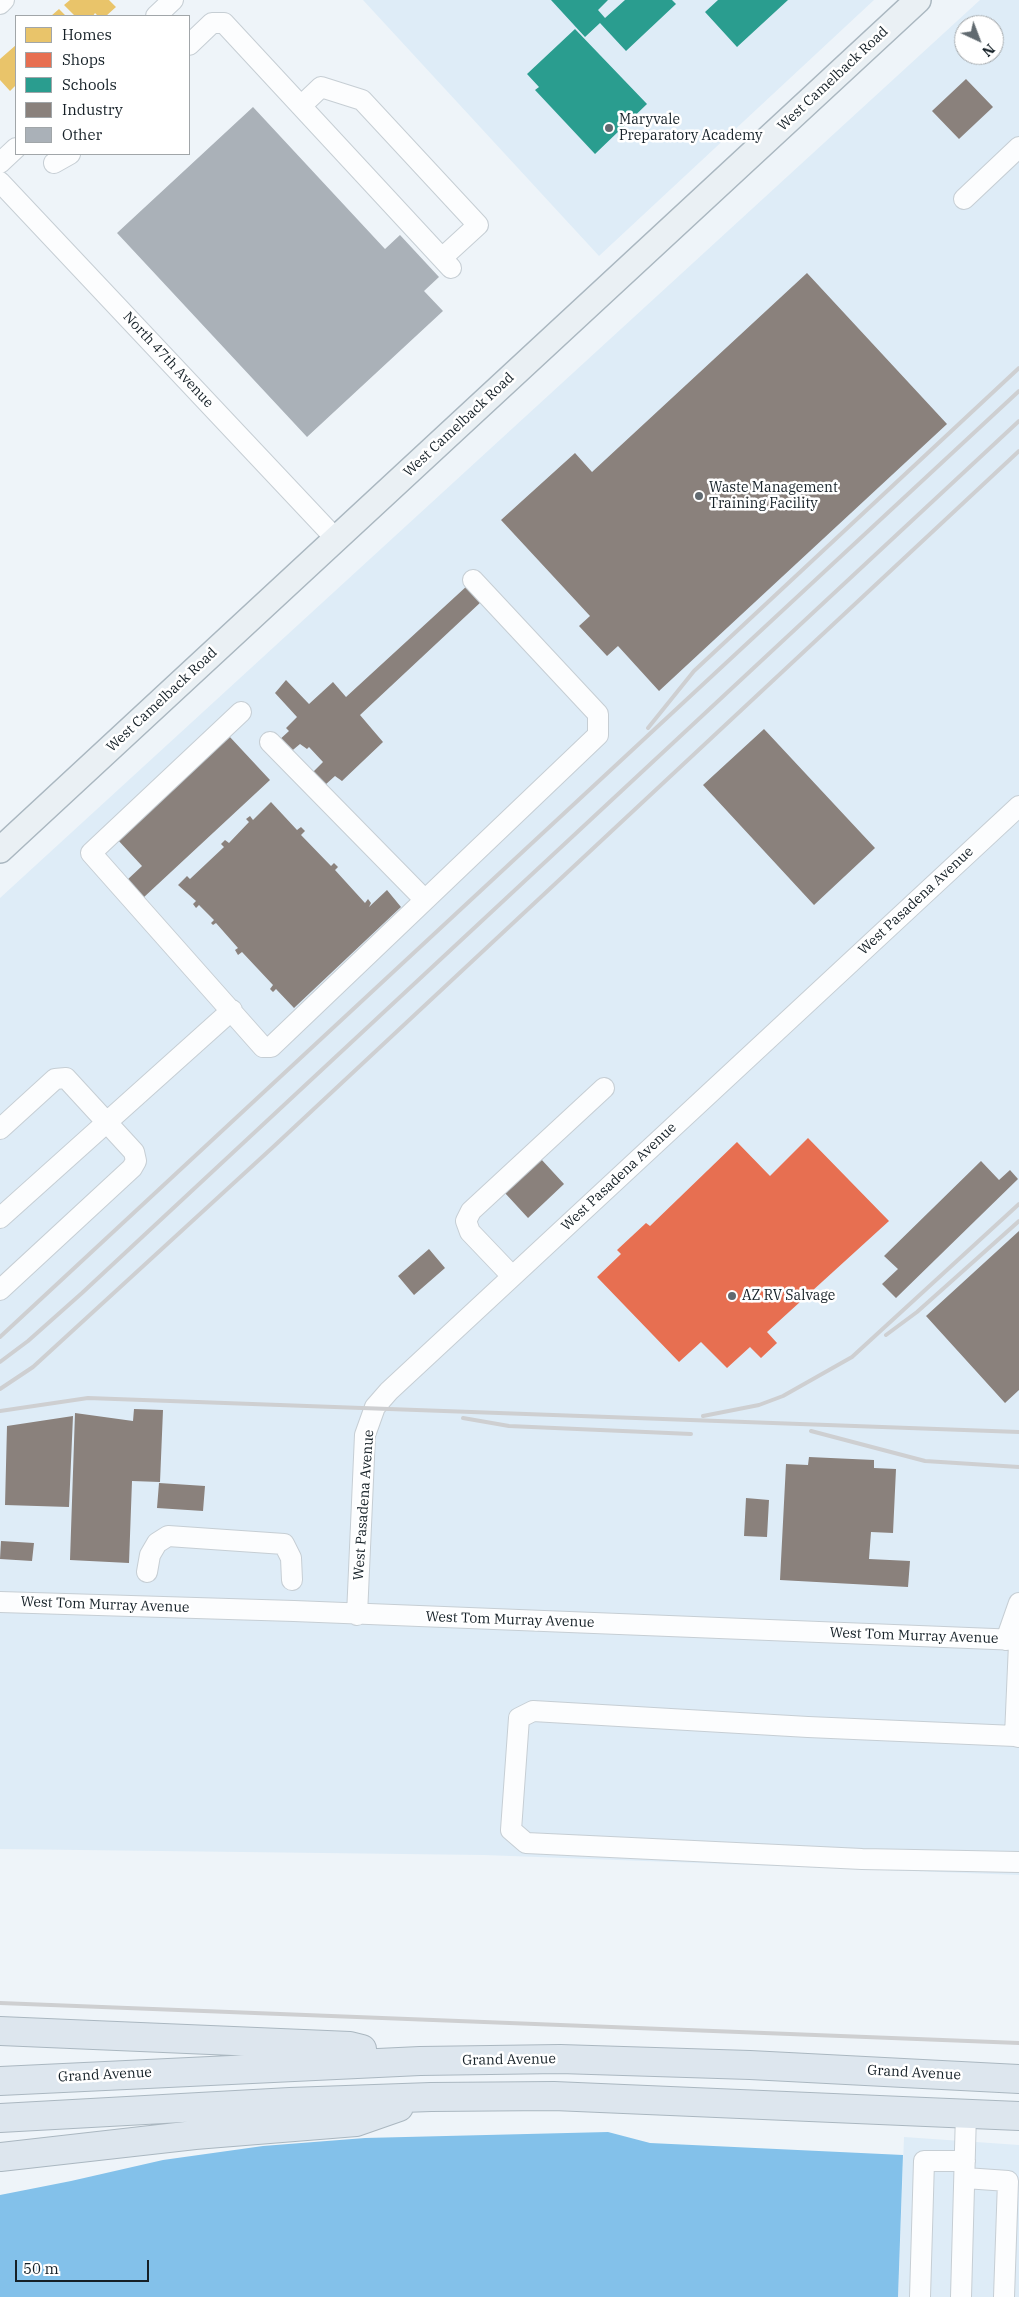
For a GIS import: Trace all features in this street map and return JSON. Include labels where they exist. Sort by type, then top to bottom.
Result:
[{"type":"highway","points":[[0,2031],[350,2046],[420,2060]]},
{"type":"highway","name":"Grand Avenue","points":[[0,2081],[420,2060],[560,2059],[649,2061],[1019,2079]]},
{"type":"highway","points":[[0,2118],[290,2102],[430,2097],[554,2096],[1019,2116]]},
{"type":"highway","points":[[0,2157],[195,2135],[356,2122],[430,2097]]},
{"type":"main road","name":"West Camelback Road","points":[[0,850],[918,0]]},
{"type":"street","points":[[0,4],[4,0]]},
{"type":"street","points":[[157,15],[173,0]]},
{"type":"street","points":[[190,44],[212,23],[224,23],[301,106],[447,263],[478,225],[362,100],[321,87],[301,106]]},
{"type":"street","points":[[964,198],[1019,147]]},
{"type":"street","points":[[0,163],[15,149]]},
{"type":"street","name":"North 47th Avenue","points":[[0,182],[336,539]]},
{"type":"street","points":[[242,712],[90,853],[263,1047],[271,1047],[278,1043],[424,899],[593,742],[598,735],[598,714],[473,580]]},
{"type":"street","points":[[270,742],[424,899]]},
{"type":"street","name":"West Pasadena Avenue","points":[[357,1615],[365,1435],[375,1407],[402,1378],[1019,806]]},
{"type":"street","points":[[0,1218],[232,1010]]},
{"type":"street","points":[[0,1129],[55,1079],[66,1078],[134,1152],[136,1161],[132,1168],[0,1290]]},
{"type":"street","points":[[512,1276],[470,1232],[466,1221],[472,1212],[604,1088]]},
{"type":"street","points":[[147,1572],[150,1555],[157,1543],[168,1536],[284,1544],[292,1558],[292,1580]]},
{"type":"street","name":"West Tom Murray Avenue","points":[[0,1602],[1015,1641]]},
{"type":"street","points":[[1019,1603],[1015,1641],[1017,1737],[798,1727],[533,1711],[519,1718],[510,1830],[526,1843],[852,1858],[1019,1862]]},
{"type":"street","points":[[961,2297],[966,2114]]},
{"type":"street","points":[[920,2297],[924,2161],[1008,2181],[1004,2297]]},
{"type":"shaded area","name":"Maryvale Preparatory Academy","points":[[363,0],[874,0],[599,256]]},
{"type":"shaded area","points":[[980,0],[1019,0],[1019,1875],[484,1855],[0,1849],[0,898],[954,24],[954,65],[1004,65],[1004,15],[964,15]]},
{"type":"shaded area","points":[[904,2137],[1019,2145],[1019,2297],[898,2297]]},
{"type":"water","points":[[608,2132],[650,2143],[903,2155],[898,2297],[0,2297],[0,2195],[163,2160],[263,2146],[365,2138]]},
{"type":"building: Homes","points":[[70,0],[109,0],[116,7],[107,15],[97,15],[95,13],[94,15],[74,15],[64,5]]},
{"type":"building: Homes","points":[[59,9],[65,15],[52,15]]},
{"type":"building: Homes","points":[[15,46],[15,86],[10,91],[0,80],[0,59]]},
{"type":"building: Shops","points":[[808,1138],[889,1221],[767,1332],[777,1343],[761,1358],[750,1347],[727,1368],[701,1342],[679,1362],[597,1277],[621,1254],[617,1250],[646,1223],[650,1226],[737,1142],[770,1176]]},
{"type":"building: Schools","points":[[551,0],[608,0],[598,10],[605,18],[625,0],[672,0],[676,4],[626,51],[600,23],[585,37]]},
{"type":"building: Schools","points":[[718,0],[788,0],[737,47],[705,12]]},
{"type":"building: Schools","points":[[575,29],[647,104],[595,154],[535,90],[539,87],[527,74]]},
{"type":"building: Industry","points":[[966,79],[993,107],[959,139],[932,111]]},
{"type":"building: Industry","name":"Waste Management Training Facility","points":[[807,273],[947,424],[659,691],[618,646],[607,656],[579,626],[590,616],[501,520],[575,453],[592,472]]},
{"type":"building: Industry","points":[[468,585],[482,601],[360,715],[383,742],[342,781],[335,776],[325,785],[313,772],[323,762],[309,747],[307,749],[300,744],[288,754],[277,742],[289,731],[286,728],[297,717],[275,693],[286,680],[309,704],[333,682],[346,697]]},
{"type":"building: Industry","points":[[764,729],[875,848],[814,905],[703,785]]},
{"type":"building: Industry","points":[[229,736],[270,780],[143,898],[126,881],[142,866],[117,839]]},
{"type":"building: Industry","points":[[271,802],[297,830],[301,827],[305,831],[301,835],[331,866],[334,863],[338,867],[335,870],[365,903],[368,899],[371,903],[369,907],[387,890],[401,907],[294,1008],[276,989],[273,992],[270,989],[273,985],[242,952],[238,955],[235,950],[238,948],[216,923],[213,925],[211,923],[214,920],[199,905],[196,908],[193,904],[196,901],[178,885],[187,876],[190,879],[224,847],[221,844],[225,840],[229,843],[249,822],[246,819],[250,816],[253,820]]},
{"type":"building: Industry","points":[[541,1159],[564,1184],[528,1218],[505,1193]]},
{"type":"building: Industry","points":[[981,1161],[999,1180],[1010,1170],[1018,1179],[896,1298],[882,1284],[898,1269],[884,1256]]},
{"type":"building: Industry","points":[[1019,1231],[1019,1390],[1005,1403],[926,1316]]},
{"type":"building: Industry","points":[[429,1249],[445,1268],[414,1295],[398,1276]]},
{"type":"building: Industry","points":[[134,1409],[163,1410],[160,1482],[132,1481],[129,1563],[70,1560],[75,1413],[133,1421]]},
{"type":"building: Industry","points":[[73,1416],[69,1507],[5,1505],[7,1426]]},
{"type":"building: Industry","points":[[809,1457],[874,1460],[874,1468],[896,1469],[893,1533],[871,1532],[869,1559],[910,1561],[908,1587],[780,1580],[786,1464],[808,1465]]},
{"type":"building: Industry","points":[[159,1483],[205,1486],[203,1511],[157,1508]]},
{"type":"building: Industry","points":[[746,1498],[769,1500],[767,1537],[744,1536]]},
{"type":"building: Industry","points":[[1,1541],[34,1543],[32,1561],[0,1559]]},
{"type":"building: Other","points":[[253,107],[385,249],[400,235],[439,277],[424,291],[443,311],[307,437],[117,233]]},
{"type":"railway","points":[[648,728],[694,671],[1019,368]]},
{"type":"railway","points":[[0,1337],[1019,391]]},
{"type":"railway","points":[[0,1362],[28,1341],[82,1293],[1019,421]]},
{"type":"railway","points":[[0,1389],[33,1367],[272,1148],[1019,451]]},
{"type":"railway","points":[[703,1416],[759,1405],[783,1396],[852,1357],[1019,1204]]},
{"type":"railway","points":[[886,1335],[917,1312],[1019,1221]]},
{"type":"railway","points":[[0,1411],[88,1398],[1019,1432]]},
{"type":"railway","points":[[463,1418],[509,1426],[691,1434]]},
{"type":"railway","points":[[811,1431],[925,1461],[1019,1467]]},
{"type":"railway","points":[[0,2003],[1019,2043]]},
{"type":"place","name":"Maryvale Preparatory Academy","points":[[609,128]]},
{"type":"place","name":"Waste Management Training Facility","points":[[699,496]]},
{"type":"place","name":"AZ RV Salvage","points":[[732,1296]]}]
